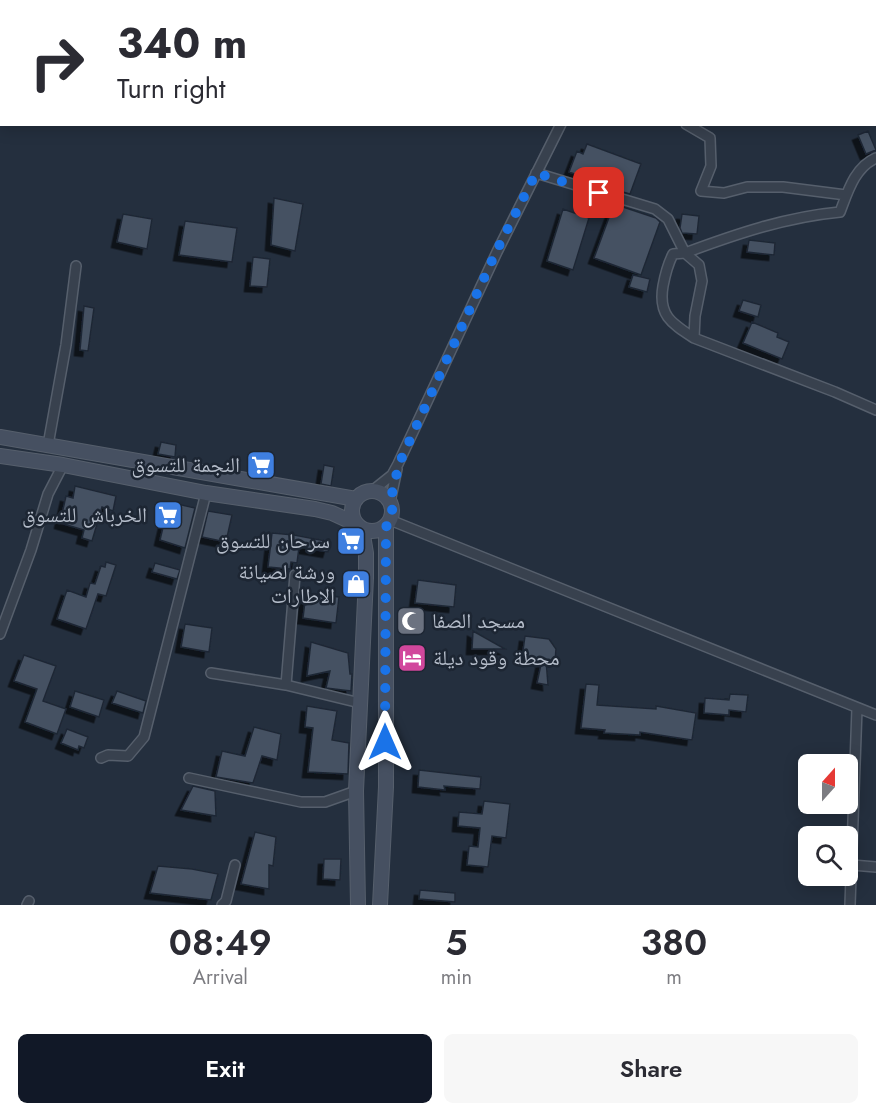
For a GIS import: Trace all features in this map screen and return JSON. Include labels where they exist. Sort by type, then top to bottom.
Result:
[{"type":"main road","points":[[0,437],[356,499]]},
{"type":"main road","points":[[0,456],[63,465],[206,493],[315,509],[332,513],[359,527],[376,531],[388,524]]},
{"type":"main road","points":[[358,905],[356,792],[366,561],[359,527],[352,516],[352,507],[360,494],[372,491],[383,494],[390,502],[393,513],[388,524],[386,786],[380,905]]},
{"type":"street","points":[[372,491],[392,474],[399,464],[496,252],[560,126]]},
{"type":"street","points":[[689,126],[710,138],[711,166],[701,191],[724,193],[747,187],[783,187],[846,195]]},
{"type":"street","points":[[876,158],[858,171],[840,212],[766,225],[685,253],[673,254],[661,298],[663,309],[675,325],[694,338],[876,410]]},
{"type":"street","points":[[536,173],[641,206],[655,208],[668,219],[685,253],[699,265],[702,281],[695,316],[694,338]]},
{"type":"street","points":[[48,445],[66,345],[76,266]]},
{"type":"street","points":[[390,502],[399,464]]},
{"type":"street","points":[[0,634],[3,613],[43,516],[48,494],[63,465]]},
{"type":"street","points":[[101,758],[108,755],[128,756],[144,737],[206,493]]},
{"type":"street","points":[[388,524],[876,715]]},
{"type":"street","points":[[286,685],[295,575]]},
{"type":"street","points":[[211,674],[286,685],[360,703]]},
{"type":"street","points":[[853,826],[857,708]]},
{"type":"street","points":[[189,777],[301,802],[325,802],[356,792]]},
{"type":"street","points":[[222,905],[226,901],[235,865]]},
{"type":"street","points":[[858,866],[876,867]]},
{"type":"street","points":[[850,905],[851,886]]},
{"type":"building","points":[[868,131],[876,150],[866,154],[858,135]]},
{"type":"building","points":[[587,144],[641,164],[630,194],[605,187],[609,175],[591,168],[586,178],[569,172],[577,151],[583,154]]},
{"type":"building","points":[[274,198],[303,204],[295,251],[271,245]]},
{"type":"building","points":[[614,204],[656,218],[660,222],[641,275],[594,258]]},
{"type":"building","points":[[563,209],[589,218],[573,270],[547,261]]},
{"type":"building","points":[[123,214],[152,219],[147,249],[117,242]]},
{"type":"building","points":[[682,214],[699,216],[697,234],[682,233],[680,228]]},
{"type":"building","points":[[185,221],[237,228],[232,262],[179,255]]},
{"type":"building","points":[[749,240],[775,243],[774,255],[747,252]]},
{"type":"building","points":[[253,257],[270,259],[267,287],[250,286]]},
{"type":"building","points":[[633,275],[650,279],[647,292],[629,287]]},
{"type":"building","points":[[743,300],[761,305],[758,317],[739,311]]},
{"type":"building","points":[[84,306],[94,308],[88,351],[80,350]]},
{"type":"building","points":[[752,322],[778,333],[777,337],[789,342],[782,359],[743,343]]},
{"type":"building","points":[[161,442],[176,445],[175,457],[158,454]]},
{"type":"building","points":[[324,465],[334,467],[331,486],[321,484]]},
{"type":"building","points":[[75,486],[116,496],[113,511],[102,507],[92,541],[82,538],[84,530],[60,523],[66,496],[73,498]]},
{"type":"building","points":[[169,502],[195,508],[185,548],[160,540]]},
{"type":"building","points":[[208,511],[232,515],[226,542],[202,537]]},
{"type":"building","points":[[272,533],[331,542],[328,552],[299,547],[297,563],[291,562],[290,569],[268,567]]},
{"type":"building","points":[[106,562],[116,565],[106,596],[98,594],[86,629],[57,619],[67,590],[86,597],[90,583],[95,584],[101,566],[105,567]]},
{"type":"building","points":[[155,563],[180,570],[177,579],[152,572]]},
{"type":"building","points":[[418,580],[456,585],[454,607],[415,603]]},
{"type":"building","points":[[306,593],[339,597],[336,623],[303,618]]},
{"type":"building","points":[[185,624],[212,628],[209,652],[181,647]]},
{"type":"building","points":[[473,631],[505,649],[472,649]]},
{"type":"building","points":[[525,636],[549,639],[556,649],[555,661],[546,660],[548,685],[537,683],[542,660],[522,658]]},
{"type":"building","points":[[311,642],[348,653],[350,674],[352,674],[351,691],[326,688],[330,671],[307,676]]},
{"type":"building","points":[[24,655],[56,666],[43,701],[66,709],[57,734],[25,722],[37,689],[14,681]]},
{"type":"building","points":[[586,684],[599,685],[597,705],[656,709],[656,706],[696,713],[692,740],[640,732],[640,735],[604,733],[605,730],[581,728]]},
{"type":"building","points":[[75,691],[104,700],[99,717],[70,707]]},
{"type":"building","points":[[117,691],[146,701],[143,713],[112,703]]},
{"type":"building","points":[[730,694],[748,695],[746,712],[729,710],[729,715],[704,713],[705,698],[729,700]]},
{"type":"building","points":[[307,706],[337,711],[332,740],[349,743],[348,774],[308,772],[313,728],[305,727]]},
{"type":"building","points":[[254,727],[281,734],[277,760],[262,756],[253,783],[216,777],[222,751],[245,756]]},
{"type":"building","points":[[67,729],[88,737],[84,748],[79,746],[78,750],[61,743]]},
{"type":"building","points":[[419,770],[481,777],[480,789],[444,786],[445,790],[418,787]]},
{"type":"building","points":[[193,786],[215,791],[216,816],[181,810]]},
{"type":"building","points":[[484,801],[510,804],[506,838],[492,836],[488,867],[467,865],[469,846],[478,847],[480,828],[458,826],[459,812],[482,814]]},
{"type":"building","points":[[255,832],[276,837],[273,866],[269,865],[269,889],[241,884]]},
{"type":"building","points":[[324,859],[341,859],[340,880],[323,879]]},
{"type":"building","points":[[158,866],[218,874],[211,900],[150,893]]},
{"type":"building","points":[[420,890],[455,893],[455,902],[419,899]]},
{"type":"place","name":"النجمة للتسوق","points":[[261,465]]},
{"type":"place","name":"الخرباش للتسوق","points":[[168,515]]},
{"type":"place","name":"سرحان للتسوق","points":[[351,541]]},
{"type":"place","name":"ورشة لصيانة الاطارات","points":[[356,584]]},
{"type":"place","name":"مسجد الصفا","points":[[411,621]]},
{"type":"place","name":"محطة وقود ديلة","points":[[412,658]]},
{"type":"route","points":[[385,742],[386,527],[393,513],[390,502],[399,464],[496,252],[536,173],[599,193]]}]
